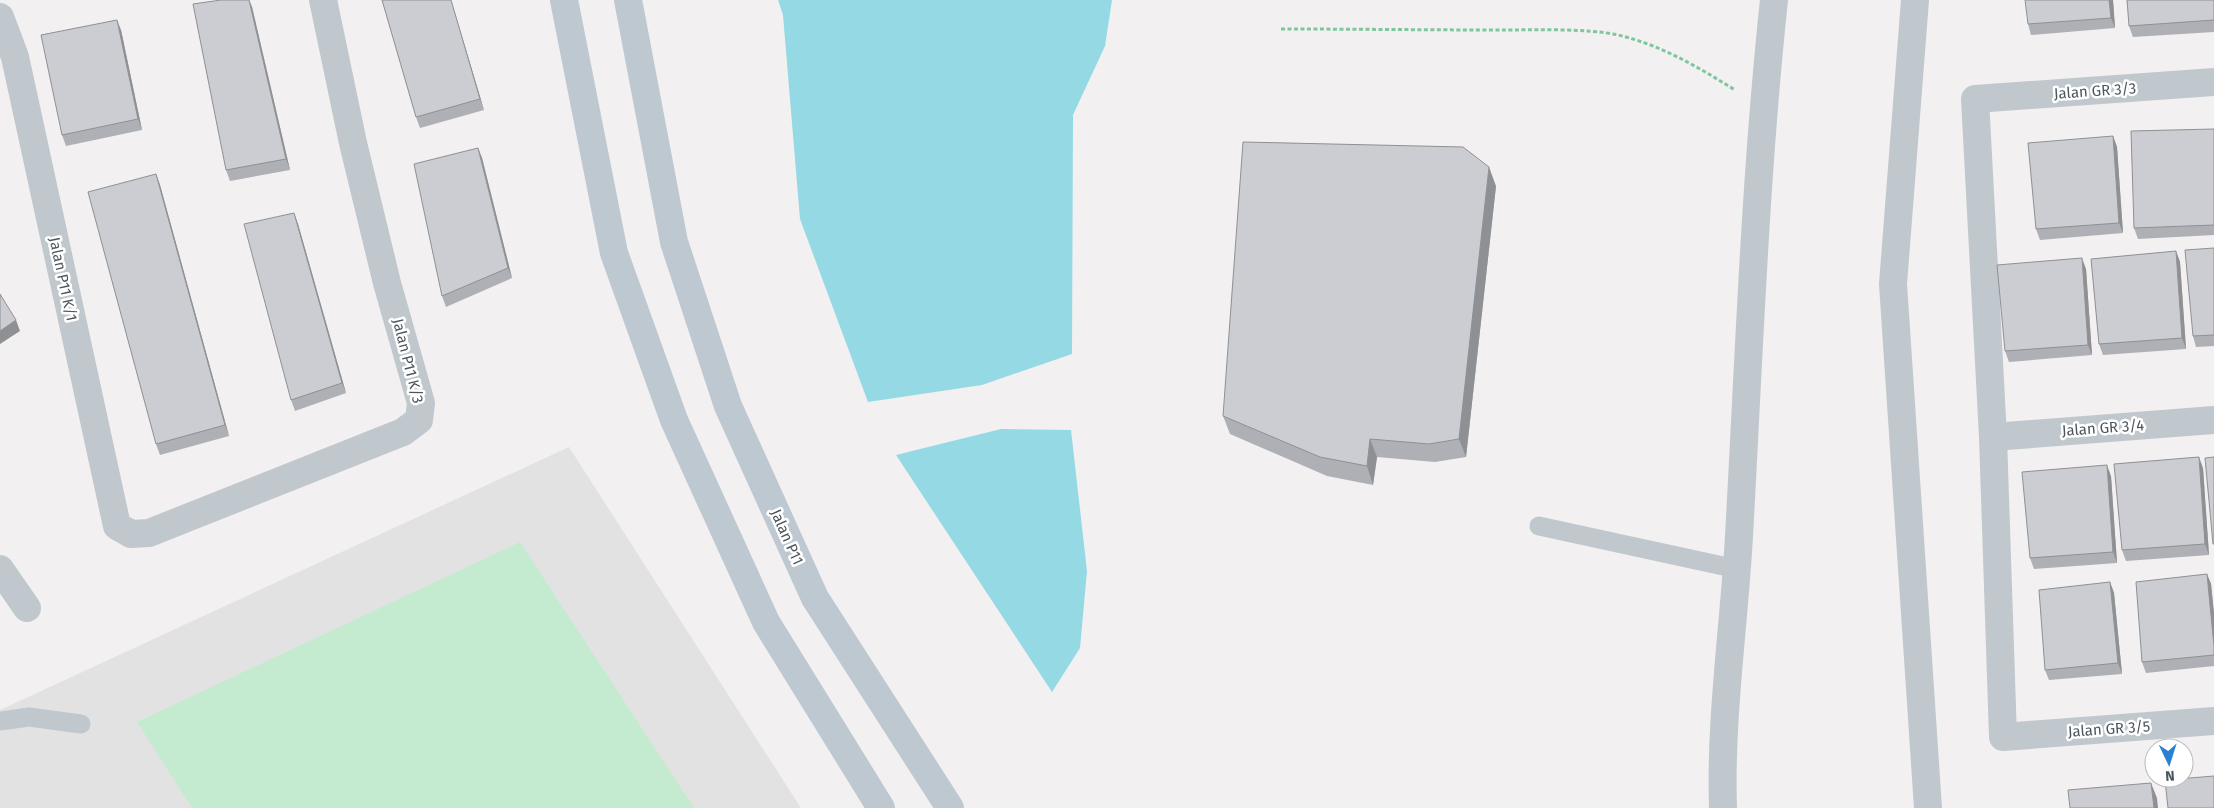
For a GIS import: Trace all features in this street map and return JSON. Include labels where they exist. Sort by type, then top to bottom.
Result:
[{"type":"main road","points":[[564,0],[614,253],[674,420],[766,622],[881,808]]},
{"type":"main road","name":"Jalan P11","points":[[628,0],[674,242],[728,406],[815,598],[950,808]]},
{"type":"street","name":"Jalan P11 K/3","points":[[131,534],[149,533],[158,530],[403,432],[418,420],[421,403],[387,283],[352,142],[322,0]]},
{"type":"street","points":[[1723,808],[1724,725],[1737,570],[1763,107],[1774,0]]},
{"type":"street","points":[[1915,0],[1893,284],[1928,808]]},
{"type":"street","name":"Jalan P11 K/1","points":[[0,17],[15,57],[118,526],[131,534]]},
{"type":"street","name":"Jalan GR 3/3","points":[[1993,437],[1975,99],[2214,82]]},
{"type":"street","name":"Jalan GR 3/4","points":[[1993,437],[2214,420]]},
{"type":"street","name":"Jalan GR 3/5","points":[[1993,437],[2003,737],[2214,721]]},
{"type":"street","points":[[0,569],[27,608]]},
{"type":"lane","points":[[1539,526],[1737,570]]},
{"type":"lane","points":[[0,721],[29,717],[81,724]]},
{"type":"path","points":[[1281,28],[1520,30],[1592,32],[1617,35],[1671,54],[1701,69],[1763,107]]},
{"type":"shaded area","points":[[569,447],[801,808],[0,808],[0,710]]},
{"type":"green space","points":[[520,542],[694,808],[192,808],[137,722]]},
{"type":"water","points":[[778,0],[1112,0],[1105,46],[1073,115],[1072,354],[982,385],[868,402],[800,219],[783,15]]},
{"type":"water","points":[[1001,429],[1071,430],[1087,571],[1080,648],[1052,692],[896,455]]},
{"type":"building","points":[[221,0],[249,0],[286,159],[226,170],[193,4]]},
{"type":"building","points":[[382,0],[451,0],[480,99],[416,117]]},
{"type":"building","points":[[2025,0],[2109,0],[2111,18],[2028,24]]},
{"type":"building","points":[[2127,0],[2214,0],[2214,20],[2129,26]]},
{"type":"building","points":[[117,20],[138,119],[62,135],[41,35]]},
{"type":"building","points":[[2214,129],[2214,225],[2134,228],[2131,131]]},
{"type":"building","points":[[2113,136],[2119,223],[2036,229],[2028,143]]},
{"type":"building","points":[[1243,142],[1463,147],[1489,167],[1459,439],[1429,444],[1370,439],[1367,466],[1320,457],[1223,416]]},
{"type":"building","points":[[478,148],[508,268],[442,296],[414,164]]},
{"type":"building","points":[[156,174],[225,425],[156,444],[88,192]]},
{"type":"building","points":[[294,213],[342,383],[291,400],[244,224]]},
{"type":"building","points":[[2214,248],[2214,335],[2193,336],[2185,250]]},
{"type":"building","points":[[2176,251],[2182,338],[2099,344],[2091,259]]},
{"type":"building","points":[[2082,258],[2088,345],[2005,351],[1997,265]]},
{"type":"building","points":[[0,294],[16,320],[0,331]]},
{"type":"building","points":[[2199,457],[2205,544],[2122,550],[2114,464]]},
{"type":"building","points":[[2214,457],[2214,544],[2213,544],[2205,458]]},
{"type":"building","points":[[2107,465],[2113,552],[2030,558],[2022,472]]},
{"type":"building","points":[[2207,574],[2214,655],[2142,662],[2136,582]]},
{"type":"building","points":[[2110,582],[2118,663],[2045,670],[2039,590]]},
{"type":"building","points":[[2214,776],[2214,808],[2168,808],[2166,788],[2194,788],[2194,778]]},
{"type":"building","points":[[2144,784],[2144,788],[2152,788],[2154,808],[2070,808],[2068,790]]}]
